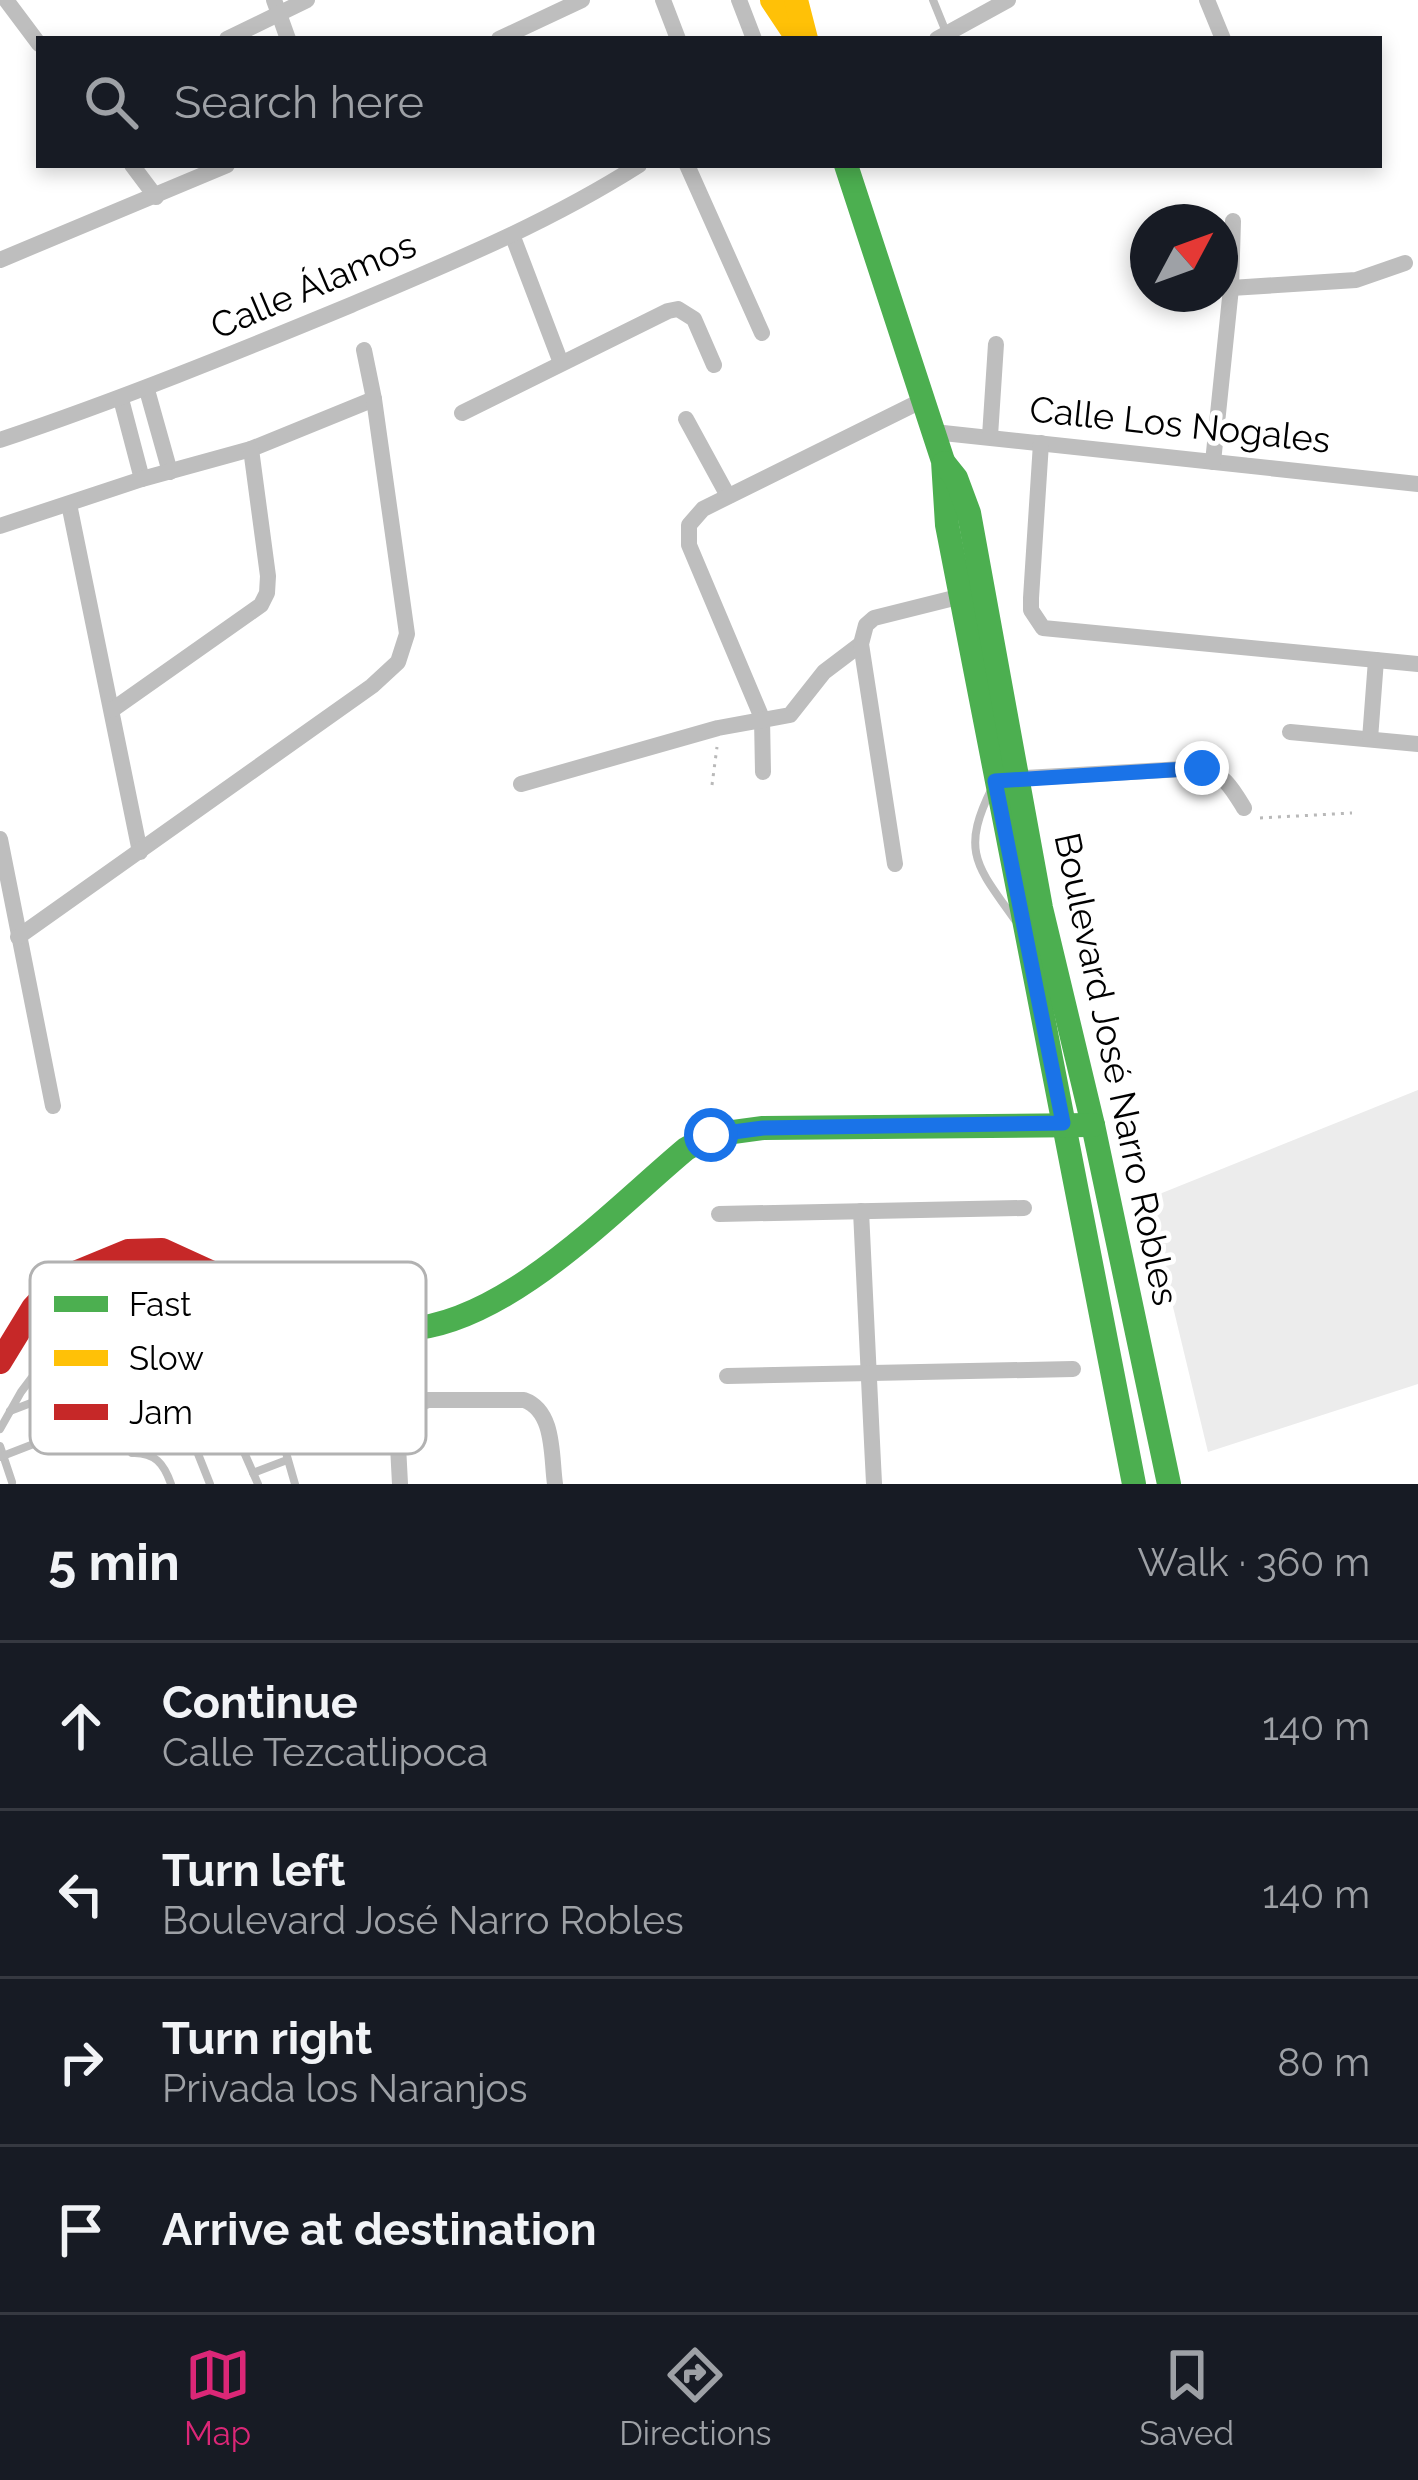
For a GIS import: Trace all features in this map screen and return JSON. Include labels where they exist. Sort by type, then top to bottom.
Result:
[{"type":"street","points":[[6,0],[36,40]]},
{"type":"street","points":[[232,36],[277,6],[308,0]]},
{"type":"street","points":[[505,36],[582,0]]},
{"type":"street","points":[[663,0],[677,36]]},
{"type":"street","points":[[739,0],[753,36]]},
{"type":"street","points":[[772,0],[800,36]]},
{"type":"street","points":[[796,0],[802,36]]},
{"type":"street","points":[[947,36],[1008,0]]},
{"type":"street","points":[[1207,0],[1222,36]]},
{"type":"street","points":[[277,6],[287,36]]},
{"type":"street","points":[[134,168],[156,197]]},
{"type":"street","points":[[0,260],[220,168]]},
{"type":"street","name":"Calle Álamos","points":[[0,440],[147,390],[513,237],[634,168]]},
{"type":"street","points":[[688,168],[762,333]]},
{"type":"street","name":"Boulevard José Narro Robles","points":[[848,168],[943,461],[956,478],[969,513],[972,594],[1006,780],[1026,936],[1134,1484]]},
{"type":"street","points":[[513,237],[561,363]]},
{"type":"street","points":[[1238,288],[1355,280],[1405,263]]},
{"type":"street","points":[[462,413],[679,309],[694,319],[714,365]]},
{"type":"street","points":[[1213,462],[1229,312]]},
{"type":"street","points":[[990,436],[996,344]]},
{"type":"street","points":[[18,937],[372,686],[404,652],[406,634],[364,350]]},
{"type":"street","points":[[147,390],[170,472]]},
{"type":"street","points":[[121,399],[142,479]]},
{"type":"street","points":[[0,526],[251,449],[374,399]]},
{"type":"street","points":[[763,772],[762,718],[689,545],[689,525],[703,509],[925,399]]},
{"type":"street","points":[[686,419],[728,496]]},
{"type":"street","name":"Calle Los Nogales","points":[[934,431],[1418,484]]},
{"type":"street","points":[[1041,443],[1030,598],[1035,621],[1046,630],[1418,664]]},
{"type":"street","points":[[112,710],[261,605],[268,576],[251,449]]},
{"type":"street","points":[[69,504],[140,852]]},
{"type":"street","points":[[895,864],[861,644],[866,625],[874,617],[972,594]]},
{"type":"street","points":[[520,784],[718,728],[790,715],[824,672],[861,644]]},
{"type":"street","points":[[1370,739],[1376,660]]},
{"type":"street","points":[[1291,732],[1418,744]]},
{"type":"street","points":[[1006,780],[1206,769],[1227,782],[1244,808]]},
{"type":"street","name":"Boulevard José Narro Robles","points":[[1006,780],[1093,1124],[1169,1484]]},
{"type":"street","points":[[0,839],[53,1106]]},
{"type":"street","points":[[426,1326],[474,1312],[527,1282],[646,1180],[711,1135],[763,1128],[1093,1124]]},
{"type":"street","points":[[719,1214],[1024,1208]]},
{"type":"street","points":[[861,1211],[874,1484]]},
{"type":"street","points":[[95,1262],[128,1252],[163,1250],[189,1262]]},
{"type":"street","points":[[0,1362],[30,1313]]},
{"type":"street","points":[[727,1376],[1073,1369]]},
{"type":"street","points":[[426,1401],[534,1403],[546,1421],[555,1484]]},
{"type":"street","points":[[398,1454],[400,1484]]},
{"type":"lane","points":[[933,0],[943,36]]},
{"type":"lane","points":[[0,1429],[30,1381]]},
{"type":"lane","points":[[8,1412],[30,1404]]},
{"type":"lane","points":[[0,1445],[12,1482]]},
{"type":"lane","points":[[1,1457],[30,1446]]},
{"type":"lane","points":[[147,1454],[160,1461],[171,1484]]},
{"type":"lane","points":[[199,1454],[210,1484]]},
{"type":"lane","points":[[245,1454],[258,1484]]},
{"type":"lane","points":[[285,1454],[295,1484]]},
{"type":"lane","points":[[253,1473],[287,1460]]},
{"type":"path","points":[[712,785],[718,728]]},
{"type":"path","points":[[1244,808],[1256,818],[1352,813]]},
{"type":"shaded area","points":[[1418,1090],[1418,1384],[1208,1452],[1147,1199]]},
{"type":"traffic: fast","points":[[847,168],[943,461],[947,525],[1134,1484]]},
{"type":"traffic: fast","points":[[944,463],[956,478],[969,513],[1041,908],[1093,1125],[1169,1484]]},
{"type":"traffic: fast","points":[[426,1326],[483,1307],[520,1285],[557,1260],[686,1149],[711,1135],[763,1128],[1093,1125]]},
{"type":"traffic: slow","points":[[772,0],[796,36]]},
{"type":"traffic: slow","points":[[796,0],[805,36]]},
{"type":"traffic: jam","points":[[101,1262],[128,1251],[162,1250],[188,1262]]},
{"type":"traffic: jam","points":[[0,1362],[30,1313]]},
{"type":"route","points":[[711,1135],[763,1128],[1063,1123],[995,781],[1202,768]]}]
